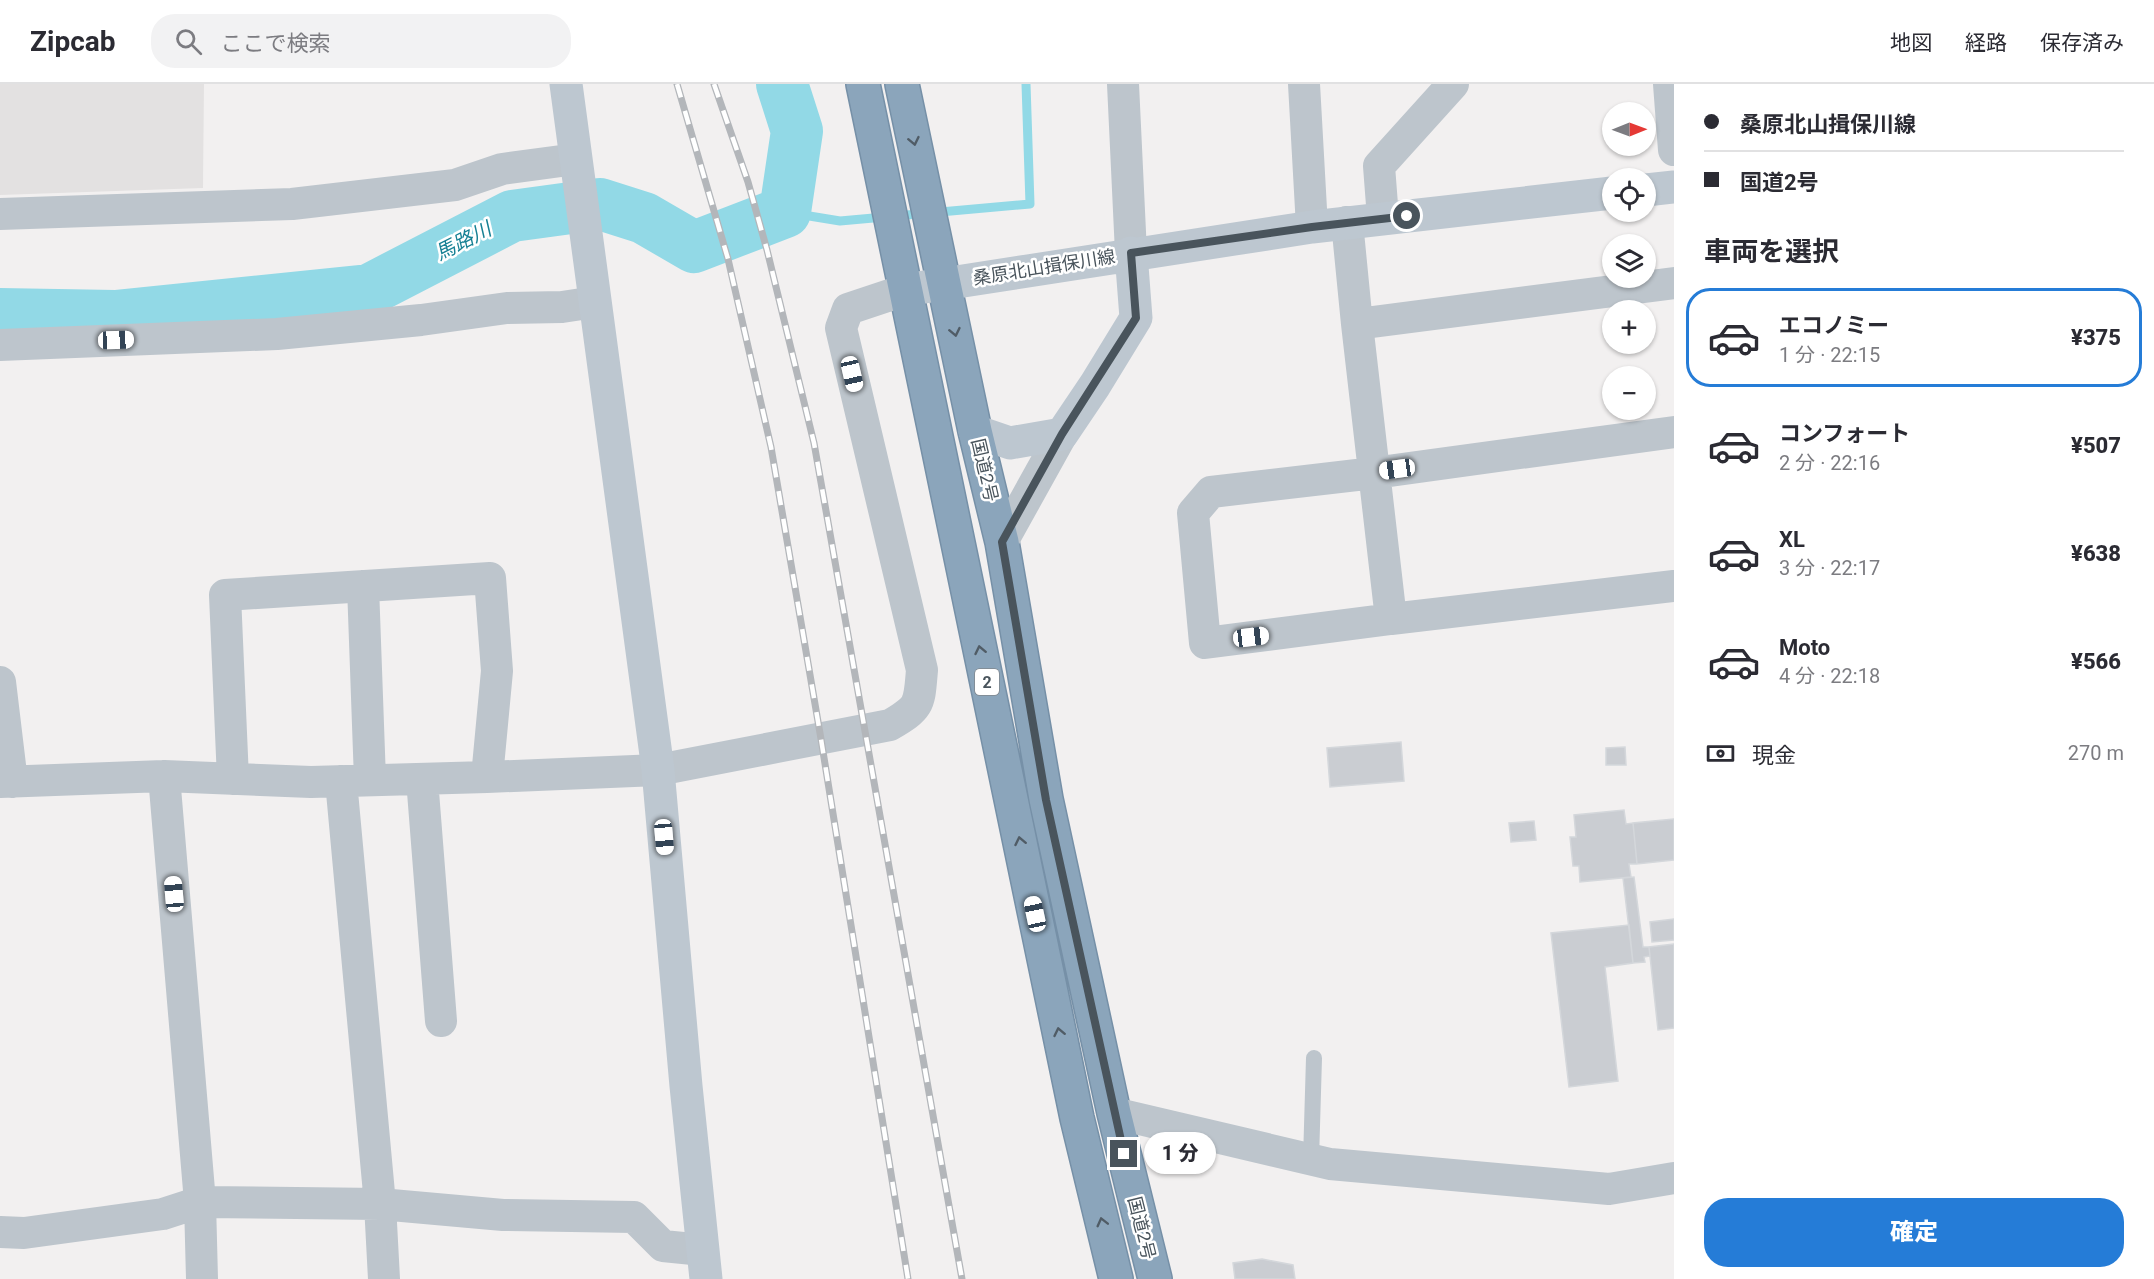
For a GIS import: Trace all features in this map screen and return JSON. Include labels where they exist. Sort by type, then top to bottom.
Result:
[{"type":"highway","name":"国道2号","points":[[863,84],[1077,1118],[1116,1279]]},
{"type":"highway","name":"国道2号","points":[[902,84],[975,431],[1002,542],[1046,800],[1114,1113],[1155,1279]]},
{"type":"street","points":[[0,1232],[24,1233],[163,1214],[200,1202],[380,1204],[503,1215],[634,1217],[663,1246],[704,1264],[658,770],[566,84]]},
{"type":"street","points":[[1002,542],[1062,434],[1136,318],[1123,84]]},
{"type":"street","points":[[1304,84],[1312,227]]},
{"type":"street","points":[[1383,218],[1379,166],[1453,84]]},
{"type":"street","points":[[1669,84],[1674,150]]},
{"type":"street","points":[[0,214],[292,204],[455,185],[502,169],[577,167]]},
{"type":"street","points":[[1656,189],[1674,187]]},
{"type":"street","name":"桑原北山揖保川線","points":[[905,290],[1131,253],[1347,222],[1602,194]]},
{"type":"street","points":[[1347,222],[1391,619]]},
{"type":"street","points":[[1357,324],[1674,283]]},
{"type":"street","points":[[0,682],[6,782],[164,776],[422,779],[658,770],[890,725],[909,714],[920,700],[922,670],[842,328],[848,309],[905,290]]},
{"type":"street","points":[[0,345],[278,334],[421,320],[507,308],[562,307],[594,295]]},
{"type":"street","points":[[975,431],[1010,442],[1062,434]]},
{"type":"street","points":[[1674,432],[1211,492],[1193,513],[1204,643],[1674,586]]},
{"type":"street","points":[[233,778],[225,595],[490,578],[497,670],[488,777]]},
{"type":"street","points":[[363,586],[355,780],[384,1279]]},
{"type":"street","points":[[164,776],[200,1202],[202,1279]]},
{"type":"street","points":[[422,779],[441,1021]]},
{"type":"street","points":[[1114,1113],[1330,1164],[1609,1189],[1674,1178]]},
{"type":"lane","points":[[1311,1160],[1314,1058]]},
{"type":"shaded area","points":[[0,84],[204,84],[203,188],[0,195]]},
{"type":"building","points":[[1401,742],[1404,781],[1330,787],[1327,748]]},
{"type":"building","points":[[1625,747],[1626,765],[1606,765],[1606,748]]},
{"type":"building","points":[[1624,810],[1626,824],[1633,823],[1637,864],[1629,864],[1631,877],[1580,882],[1579,866],[1573,866],[1570,837],[1576,837],[1574,815]]},
{"type":"building","points":[[1674,819],[1674,860],[1637,864],[1633,823]]},
{"type":"building","points":[[1534,821],[1536,840],[1511,842],[1509,823]]},
{"type":"building","points":[[1634,877],[1643,947],[1649,947],[1650,956],[1644,957],[1645,962],[1633,963],[1623,878]]},
{"type":"building","points":[[1674,919],[1674,940],[1652,942],[1650,922]]},
{"type":"building","points":[[1629,925],[1633,963],[1605,967],[1618,1081],[1569,1087],[1551,933]]},
{"type":"building","points":[[1674,944],[1674,1028],[1658,1030],[1649,947]]},
{"type":"building","points":[[1262,1259],[1293,1265],[1295,1279],[1235,1279],[1233,1263]]},
{"type":"waterway","name":"馬路川","points":[[0,314],[115,316],[369,290],[512,216],[600,204],[644,218],[694,247],[785,212],[797,131],[782,84]]},
{"type":"waterway","points":[[785,212],[840,221],[1030,204],[1026,84]]},
{"type":"railway","points":[[677,84],[728,259],[771,447],[821,739],[908,1279]]},
{"type":"railway","points":[[714,84],[748,182],[767,250],[814,443],[962,1279]]},
{"type":"route","points":[[1124,1154],[1046,800],[1002,542],[1062,434],[1136,318],[1131,253],[1347,222],[1407,216]]}]
